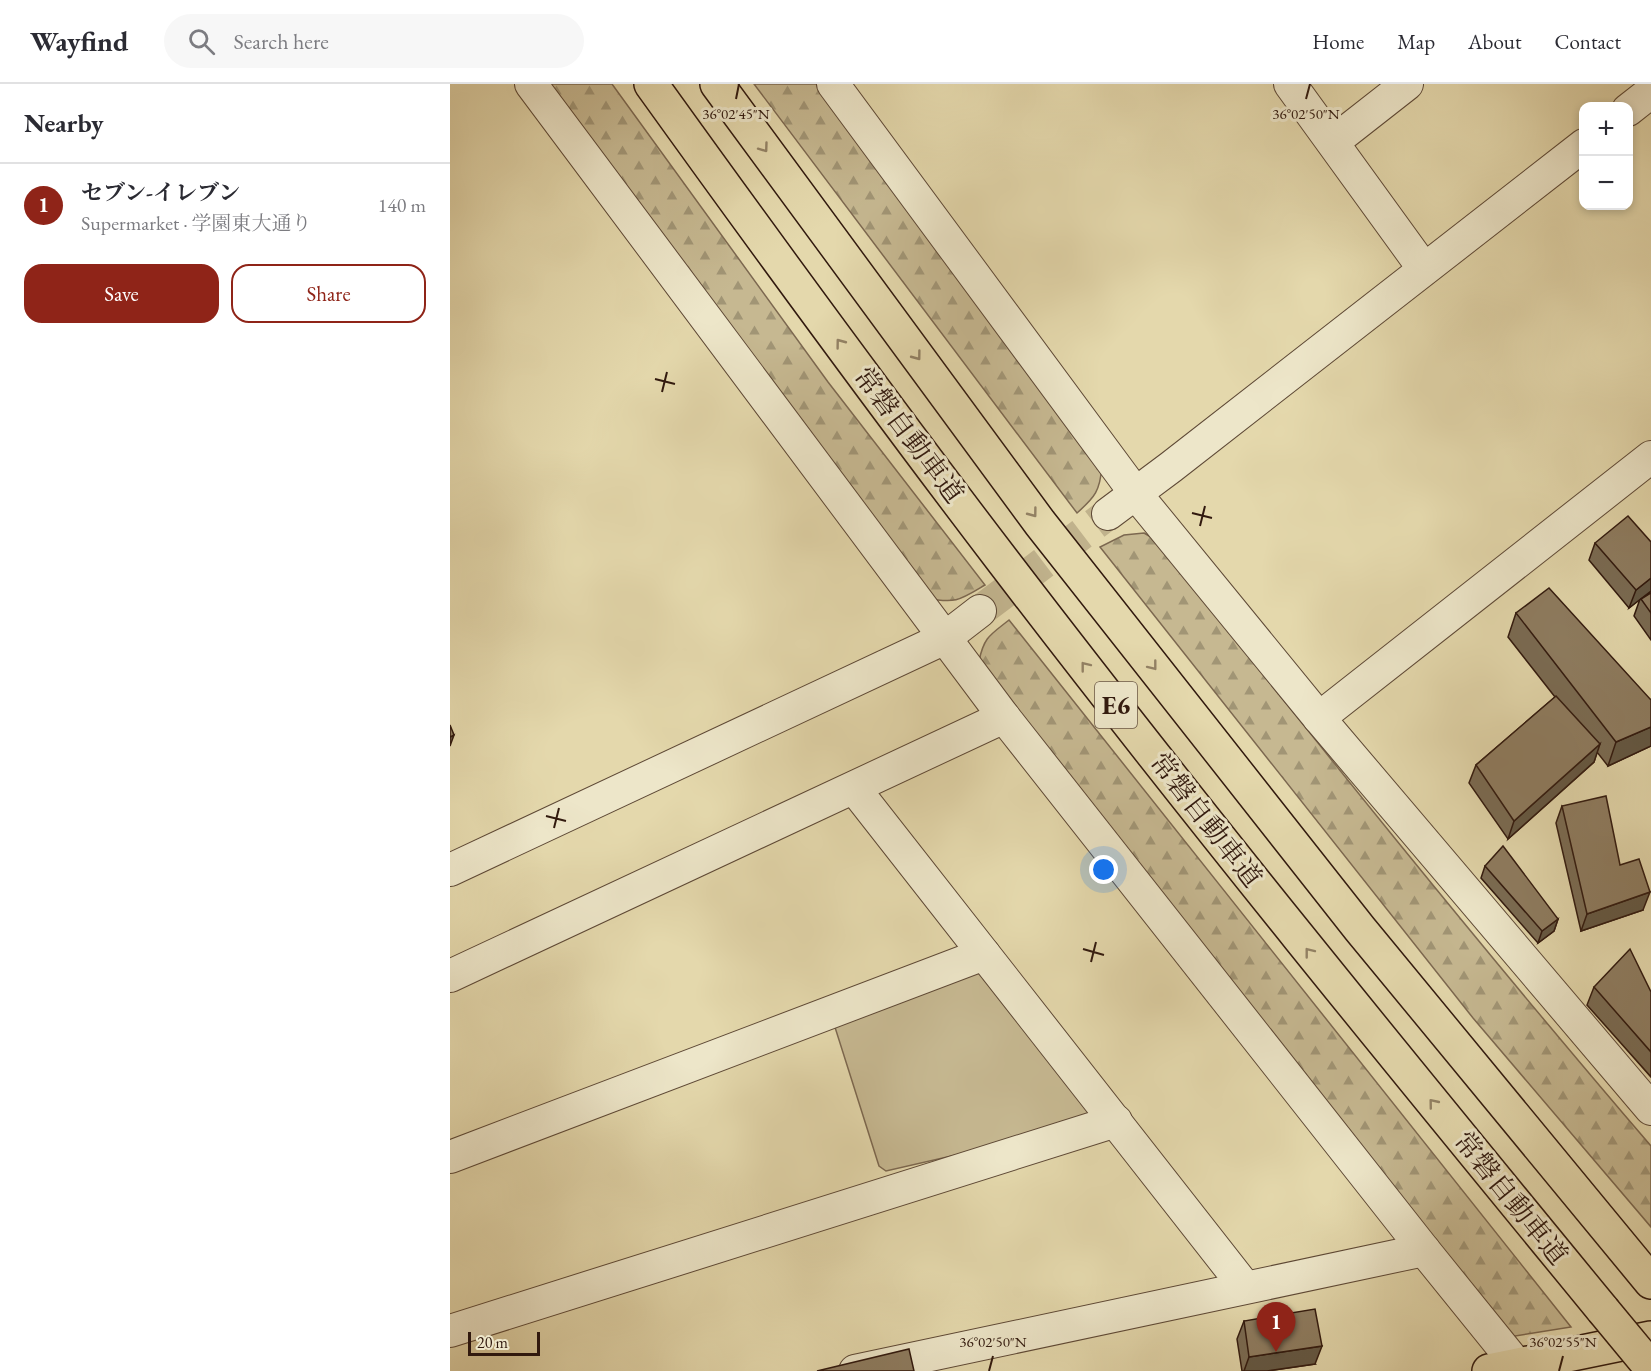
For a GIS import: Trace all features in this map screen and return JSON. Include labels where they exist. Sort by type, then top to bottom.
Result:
[{"type":"main road","name":"常磐自動車道","points":[[651,84],[768,246],[1011,571],[1315,958],[1651,1368]]},
{"type":"main road","name":"常磐自動車道","points":[[717,84],[1047,532],[1360,929],[1651,1282]]},
{"type":"main road","points":[[1503,1368],[1651,1338]]},
{"type":"street","points":[[531,84],[1004,717],[1424,1250],[1503,1368]]},
{"type":"street","points":[[833,84],[1137,494],[1319,718],[1651,1108]]},
{"type":"street","points":[[1290,84],[1424,270]]},
{"type":"street","points":[[1333,142],[1407,84]]},
{"type":"street","points":[[1633,107],[1651,92]]},
{"type":"street","points":[[1108,514],[1137,494],[1579,149]]},
{"type":"street","points":[[1319,718],[1651,457]]},
{"type":"street","points":[[450,870],[945,638],[980,611]]},
{"type":"street","points":[[450,976],[1004,717]]},
{"type":"street","points":[[854,788],[1245,1287]]},
{"type":"street","points":[[450,1157],[984,954]]},
{"type":"street","points":[[450,1331],[1116,1122]]},
{"type":"street","points":[[855,1371],[1424,1250]]},
{"type":"green space","points":[[546,84],[612,84],[828,382],[985,585],[957,599],[944,601],[926,598]]},
{"type":"green space","points":[[754,84],[816,84],[1102,466],[1096,493],[1077,513]]},
{"type":"green space","points":[[1144,533],[1156,540],[1462,921],[1651,1146],[1651,1227],[1473,1018],[1100,547],[1124,535]]},
{"type":"green space","points":[[1009,620],[1571,1327],[1509,1337],[979,661],[989,637]]},
{"type":"green space","points":[[981,961],[1109,1120],[886,1171],[879,1166],[833,1021]]},
{"type":"building","points":[[1628,516],[1651,542],[1651,578],[1636,590],[1595,543]]},
{"type":"building","points":[[1549,588],[1651,700],[1651,727],[1616,742],[1516,613]]},
{"type":"building","points":[[1651,593],[1651,613],[1641,599]]},
{"type":"building","points":[[1556,696],[1600,744],[1514,821],[1476,765]]},
{"type":"building","points":[[450,725],[454,735],[450,737]]},
{"type":"building","points":[[1606,796],[1620,865],[1639,859],[1650,892],[1587,914],[1562,806]]},
{"type":"building","points":[[1503,846],[1558,919],[1542,931],[1485,866]]},
{"type":"building","points":[[1630,949],[1651,992],[1651,1052],[1594,987]]},
{"type":"building","points":[[1315,1309],[1322,1346],[1249,1357],[1244,1321]]},
{"type":"building","points":[[909,1349],[914,1371],[817,1371]]},
{"type":"tunnel","points":[[980,611],[1108,514]]},
{"type":"place","name":"セブン-イレブン","points":[[1276,1352]]}]
